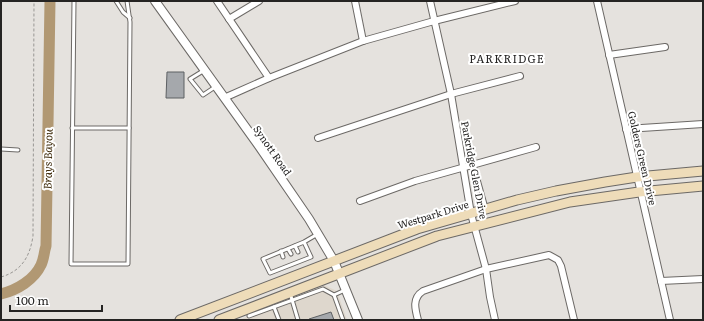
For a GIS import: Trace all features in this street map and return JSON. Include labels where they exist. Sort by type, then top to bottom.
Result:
[{"type":"main road","name":"Westpark Drive","points":[[180,320],[417,229],[486,209],[556,191],[636,177],[703,171]]},
{"type":"main road","points":[[219,320],[249,315],[340,273],[437,236],[475,225],[570,202],[640,192],[703,186]]},
{"type":"main road","points":[[243,295],[249,315]]},
{"type":"street","name":"Synott Road","points":[[155,1],[304,212],[334,260],[358,320]]},
{"type":"street","points":[[216,1],[269,78]]},
{"type":"street","points":[[229,19],[259,1]]},
{"type":"street","points":[[355,1],[363,41]]},
{"type":"street","name":"Parkridge Glen Drive","points":[[430,1],[451,94],[471,214],[486,269],[495,320]]},
{"type":"street","points":[[224,98],[269,78],[363,41],[434,21],[515,1]]},
{"type":"street","name":"Golders Green Drive","points":[[597,1],[636,177],[670,320]]},
{"type":"street","points":[[610,55],[665,47]]},
{"type":"street","points":[[318,138],[451,94],[520,76]]},
{"type":"street","points":[[626,129],[703,124]]},
{"type":"street","points":[[360,200],[415,181],[536,148]]},
{"type":"street","points":[[418,320],[415,301],[418,294],[423,291],[486,269],[549,255],[558,260],[574,320]]},
{"type":"street","points":[[661,281],[703,279]]},
{"type":"lane","points":[[74,1],[71,264],[128,264],[130,18],[127,1]]},
{"type":"lane","points":[[116,1],[123,12],[130,18]]},
{"type":"lane","points":[[204,70],[190,79],[203,95],[216,86]]},
{"type":"lane","points":[[72,128],[129,128]]},
{"type":"lane","points":[[1,150],[18,150]]},
{"type":"lane","points":[[474,164],[486,209]]},
{"type":"lane","points":[[276,282],[272,272],[270,273],[263,259],[296,246],[318,234]]},
{"type":"lane","points":[[272,272],[301,259],[311,257],[304,242]]},
{"type":"lane","points":[[296,246],[298,252]]},
{"type":"lane","points":[[288,249],[290,254]]},
{"type":"lane","points":[[281,251],[283,257]]},
{"type":"lane","points":[[273,254],[276,260]]},
{"type":"lane","points":[[249,315],[274,307],[291,296],[323,289],[334,295],[342,320]]},
{"type":"lane","points":[[334,295],[346,289]]},
{"type":"lane","points":[[291,296],[298,320]]},
{"type":"lane","points":[[274,307],[279,320]]},
{"type":"path","points":[[1,277],[16,270],[27,259],[33,236],[34,1]]},
{"type":"shaded area","points":[[324,285],[337,291],[347,320],[239,320]]},
{"type":"building","points":[[167,72],[184,72],[184,98],[166,98]]},
{"type":"building","points":[[331,312],[334,320],[309,320],[309,319]]},
{"type":"waterway","name":"Brays Bayou","points":[[1,294],[19,287],[34,275],[42,263],[46,246],[50,1]]},
{"type":"district","name":"PARKRIDGE","points":[[507,58]]}]
